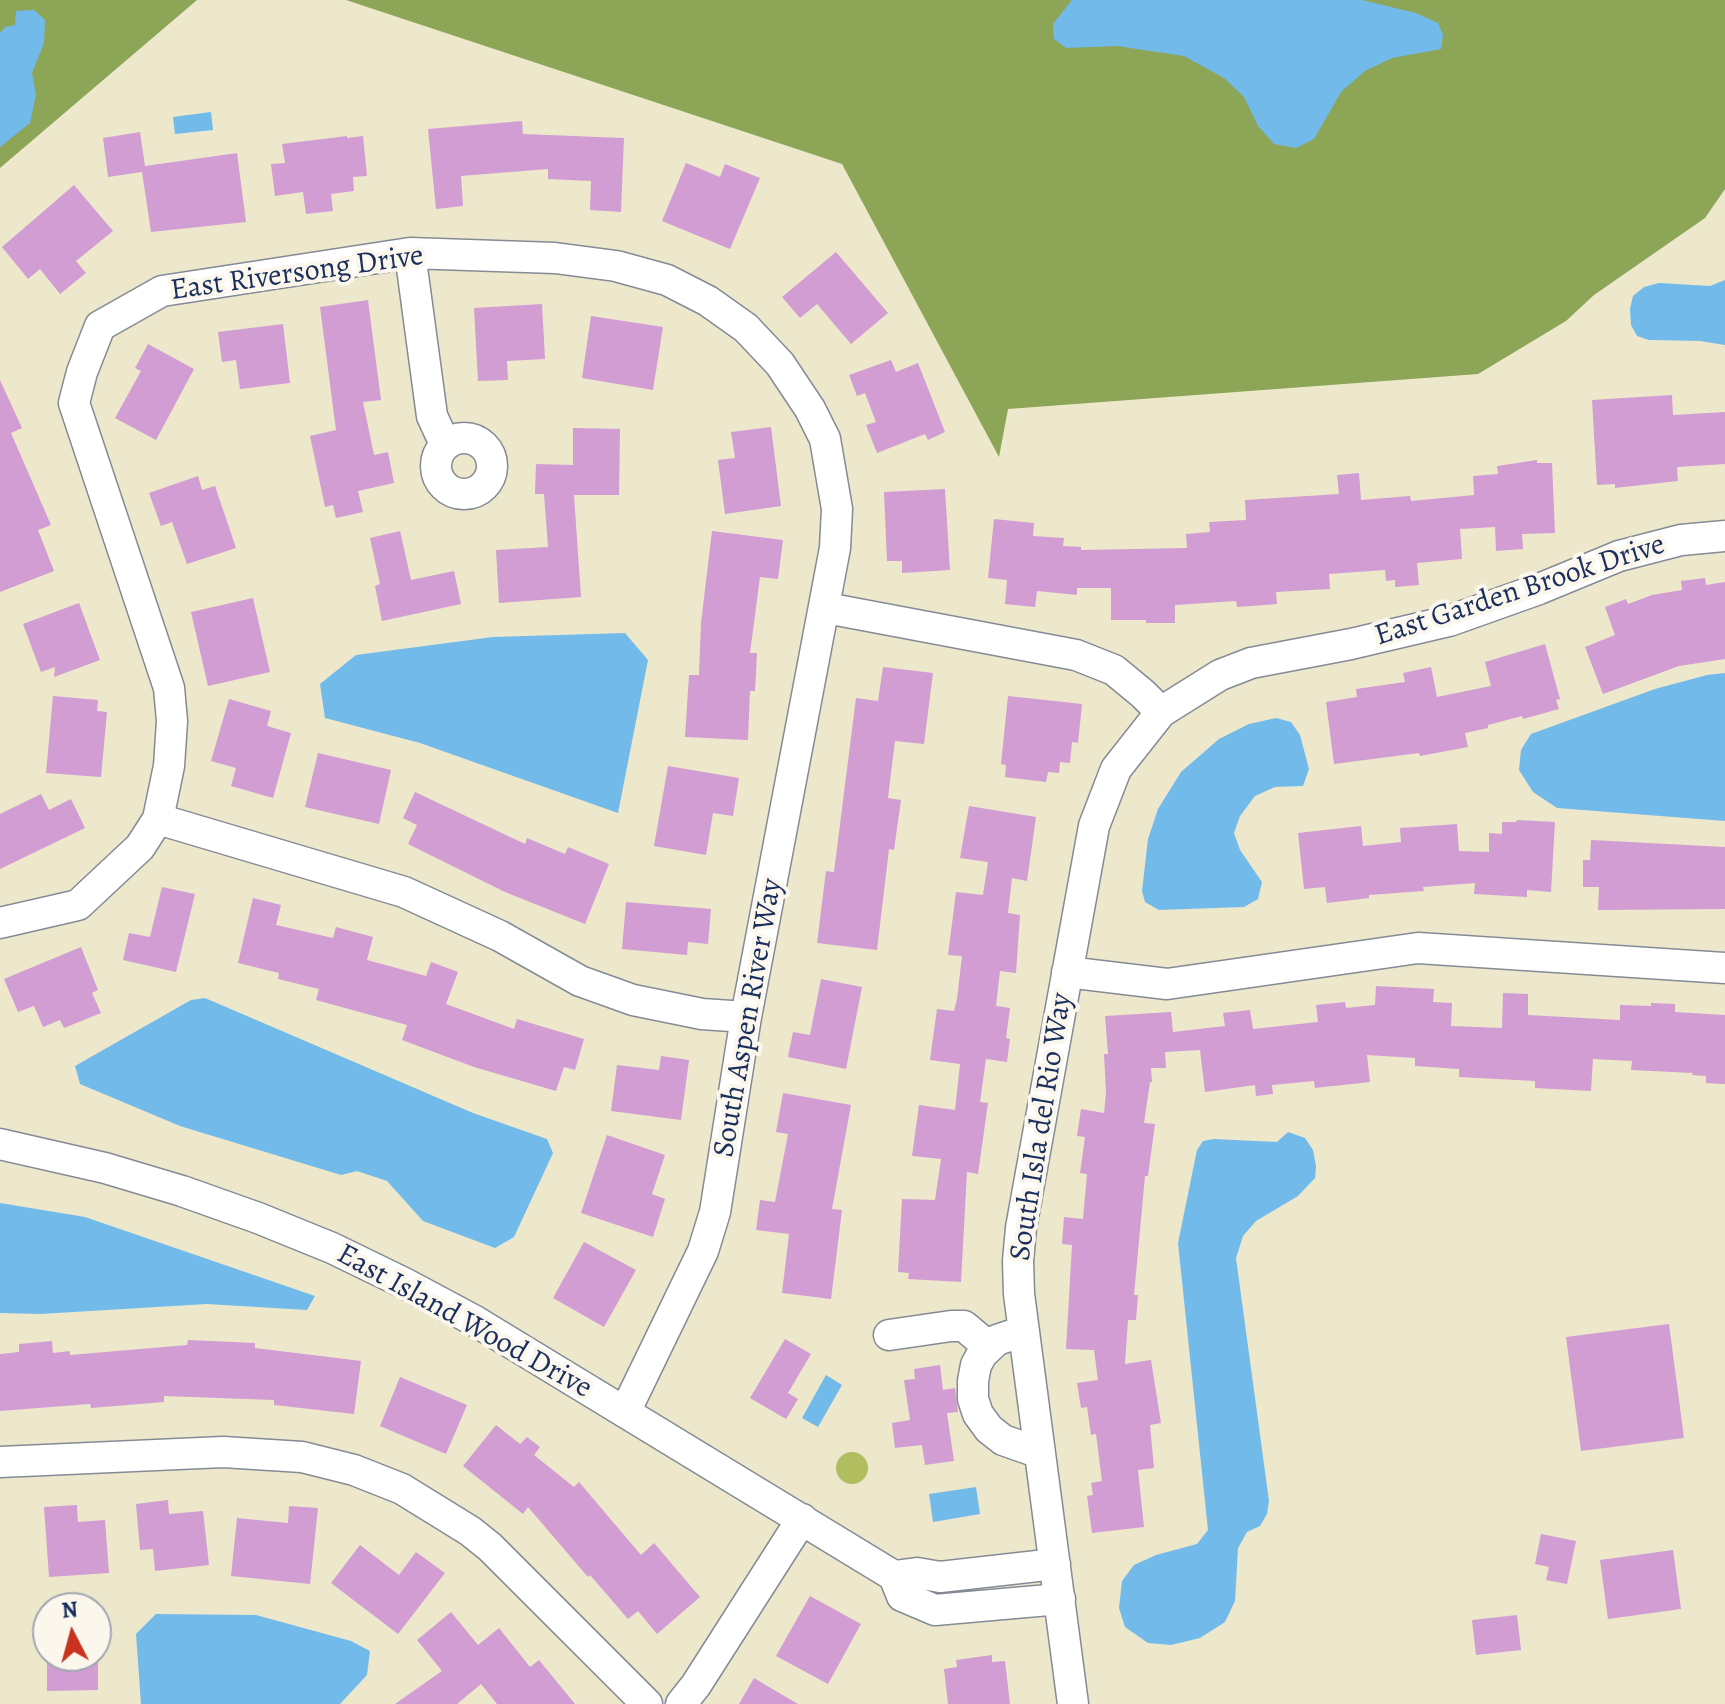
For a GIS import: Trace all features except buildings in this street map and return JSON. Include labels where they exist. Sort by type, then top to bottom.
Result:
[{"type":"street","points":[[410,253],[432,416],[445,444]]},
{"type":"street","name":"East Riversong Drive","points":[[0,923],[78,905],[140,847],[158,819],[169,766],[172,721],[169,688],[74,403],[100,326],[162,291],[410,253],[555,258],[616,266],[667,280],[708,301],[746,328],[780,364],[810,409],[825,439],[837,509],[826,608]]},
{"type":"street","name":"East Garden Brook Drive","points":[[1161,712],[1220,675],[1251,663],[1449,621],[1619,556],[1681,540],[1725,536]]},
{"type":"street","points":[[826,608],[1076,655],[1114,670],[1161,712]]},
{"type":"street","name":"South Aspen River Way","points":[[625,1412],[703,1251],[715,1212],[746,1017],[826,608]]},
{"type":"street","name":"South Isla del Rio Way","points":[[1073,1704],[1024,1331],[1018,1261],[1021,1228],[1094,826],[1116,769],[1161,712]]},
{"type":"street","points":[[158,819],[404,892],[500,936],[580,981],[633,1000],[702,1014],[746,1017]]},
{"type":"street","points":[[1067,972],[1167,984],[1418,948],[1725,968]]},
{"type":"street","name":"East Island Wood Drive","points":[[0,1144],[105,1168],[182,1191],[332,1248],[404,1283],[475,1321],[894,1576],[902,1596],[935,1610],[1060,1599]]},
{"type":"street","points":[[889,1335],[964,1326],[989,1347]]},
{"type":"street","points":[[1024,1331],[997,1340],[989,1347],[976,1365],[973,1399],[978,1414],[989,1429],[1003,1440],[1040,1453]]},
{"type":"street","points":[[0,1462],[223,1452],[276,1454],[354,1470],[402,1489],[470,1531],[490,1547],[647,1704]]},
{"type":"street","points":[[681,1704],[802,1519]]},
{"type":"street","points":[[894,1576],[917,1573],[940,1577],[1055,1564]]},
{"type":"green space","points":[[0,0],[197,0],[0,168]]},
{"type":"green space","points":[[346,0],[1725,0],[1725,189],[1705,218],[1594,295],[1566,321],[1478,374],[1008,409],[999,457],[842,164]]},
{"type":"green space","points":[[852,1452],[863,1457],[868,1468],[863,1479],[852,1484],[841,1479],[836,1468],[841,1457]]},
{"type":"water","points":[[1072,0],[1362,0],[1416,13],[1438,23],[1443,35],[1441,49],[1392,58],[1365,71],[1341,92],[1314,139],[1296,148],[1274,144],[1258,126],[1244,97],[1224,78],[1184,56],[1117,46],[1066,48],[1054,39],[1053,24]]},
{"type":"water","points":[[34,10],[45,20],[44,43],[32,73],[36,95],[30,123],[0,147],[0,33],[5,27],[15,25],[16,11]]},
{"type":"water","points":[[211,112],[213,130],[175,134],[173,117]]},
{"type":"water","points":[[1725,280],[1725,345],[1649,340],[1637,336],[1631,325],[1630,309],[1633,296],[1644,287],[1659,283],[1710,286]]},
{"type":"water","points":[[625,633],[648,660],[618,813],[420,743],[325,718],[320,684],[356,655],[493,637]]},
{"type":"water","points":[[1725,673],[1725,821],[1557,808],[1533,792],[1519,770],[1521,750],[1531,734],[1655,689]]},
{"type":"water","points":[[1276,718],[1291,722],[1300,735],[1309,769],[1303,786],[1275,787],[1255,796],[1240,816],[1234,833],[1240,850],[1262,882],[1258,899],[1244,907],[1159,910],[1145,902],[1142,891],[1148,839],[1158,809],[1181,772],[1219,739],[1249,724]]},
{"type":"water","points":[[205,998],[473,1113],[547,1139],[553,1153],[514,1237],[495,1248],[423,1221],[387,1181],[357,1171],[341,1175],[180,1126],[80,1084],[75,1066],[191,1000]]},
{"type":"water","points":[[1288,1132],[1305,1138],[1313,1150],[1315,1178],[1298,1196],[1256,1221],[1243,1236],[1236,1258],[1269,1501],[1267,1514],[1260,1526],[1247,1532],[1238,1548],[1235,1601],[1225,1622],[1200,1638],[1171,1645],[1148,1643],[1125,1627],[1119,1608],[1122,1581],[1134,1565],[1156,1555],[1197,1544],[1208,1530],[1178,1243],[1197,1150],[1203,1141],[1214,1139],[1277,1142]]},
{"type":"water","points":[[0,1203],[85,1217],[315,1296],[307,1310],[207,1304],[40,1314],[0,1313]]},
{"type":"water","points":[[826,1375],[842,1385],[818,1427],[802,1418]]},
{"type":"water","points":[[976,1487],[980,1514],[933,1522],[929,1494]]},
{"type":"water","points":[[156,1614],[256,1615],[351,1641],[370,1651],[367,1675],[340,1704],[141,1704],[136,1634]]}]
